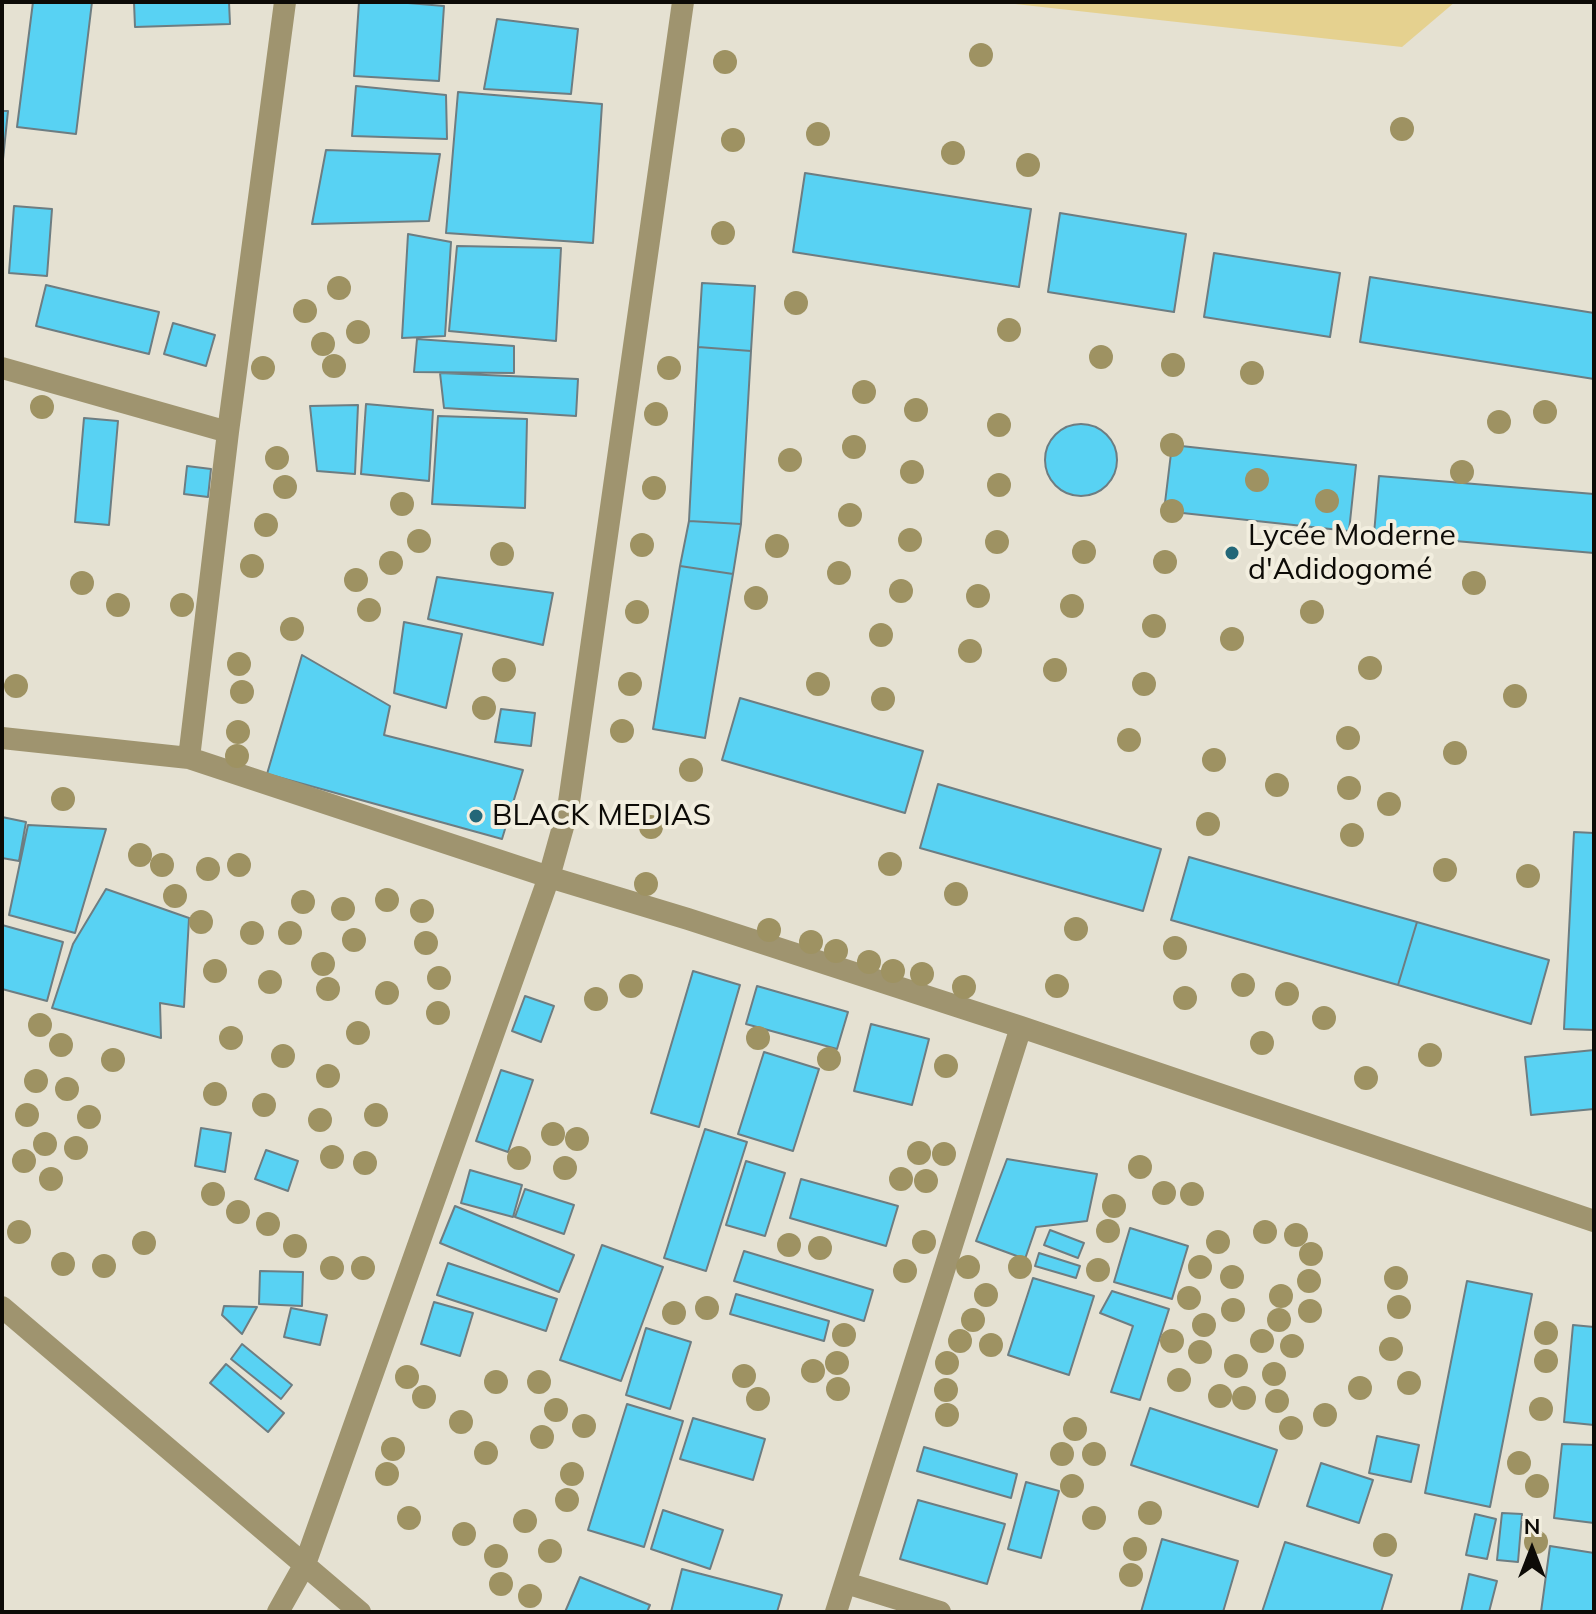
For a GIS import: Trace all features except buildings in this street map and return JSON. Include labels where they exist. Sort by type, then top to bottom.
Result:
[{"type":"street","points":[[189,758],[285,2]]},
{"type":"street","points":[[278,1612],[305,1564],[549,877],[568,809],[683,2]]},
{"type":"street","points":[[2,368],[228,432]]},
{"type":"street","points":[[2,738],[189,758],[549,877],[1021,1027],[1594,1221]]},
{"type":"street","points":[[836,1612],[1021,1027]]},
{"type":"street","points":[[2,1307],[360,1612]]},
{"type":"street","points":[[846,1583],[940,1612]]},
{"type":"shaded area","points":[[997,2],[1455,2],[1402,47]]},
{"type":"place","name":"Lycée Moderne d'Adidogomé","points":[[1232,553]]},
{"type":"place","name":"BLACK MEDIAS","points":[[476,816]]}]
